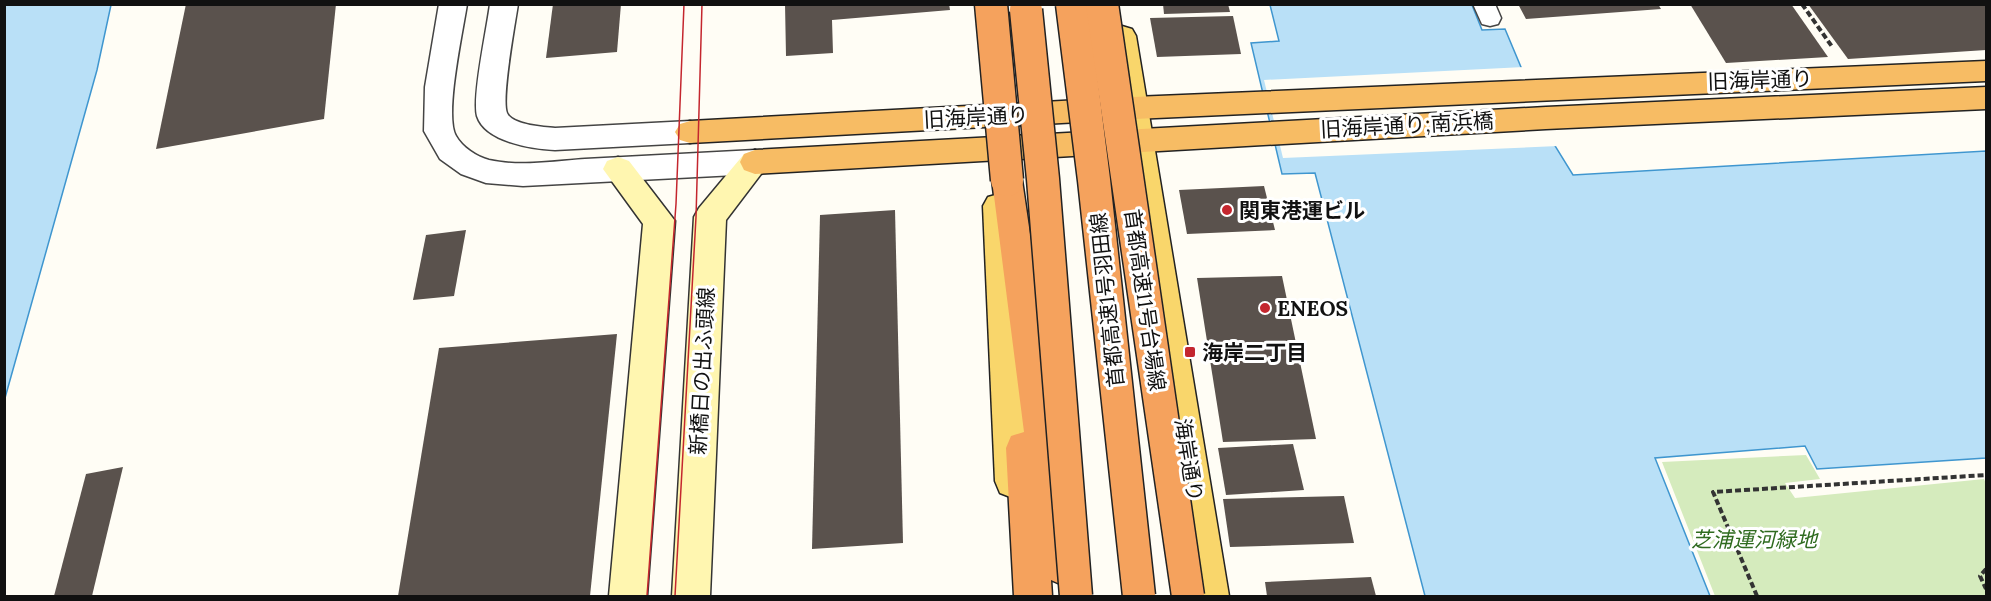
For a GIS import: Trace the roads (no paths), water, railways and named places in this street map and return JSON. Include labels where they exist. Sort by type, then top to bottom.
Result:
[{"type":"highway","points":[[989,4],[1008,180],[1064,597]]},
{"type":"highway","points":[[1026,4],[1043,179],[1076,597]]},
{"type":"highway","name":"首都高速1号羽田線","points":[[1072,4],[1094,180],[1139,597]]},
{"type":"highway","name":"首都高速11号台場線","points":[[1102,4],[1188,597]]},
{"type":"highway","name":"旧海岸通り","points":[[1533,90],[1986,71]]},
{"type":"highway","name":"旧海岸通り;南浜橋","points":[[1261,103],[1533,90]]},
{"type":"highway","name":"旧海岸通り","points":[[1546,118],[1986,98]]},
{"type":"highway","name":"旧海岸通り","points":[[690,132],[994,132],[1137,124],[1261,103]]},
{"type":"highway","name":"旧海岸通り;南浜橋","points":[[1269,133],[1546,118]]},
{"type":"highway","name":"旧海岸通り","points":[[1137,124],[1269,133]]},
{"type":"highway","name":"旧海岸通り","points":[[754,162],[994,132]]},
{"type":"highway","points":[[1008,180],[1033,597]]},
{"type":"main road","points":[[989,4],[1019,597]]},
{"type":"main road","name":"海岸通り","points":[[1116,4],[1137,124],[1210,597]]},
{"type":"main road","name":"新橋日の出ふ頭線","points":[[691,597],[710,217],[754,162]]},
{"type":"main road","points":[[618,170],[659,221],[628,597]]},
{"type":"street","points":[[453,4],[439,111],[439,132],[449,150],[463,161],[485,171],[555,173],[754,162]]},
{"type":"street","points":[[504,4],[491,97],[492,116],[502,127],[535,138],[555,139],[690,132]]},
{"type":"water","points":[[5,4],[111,5],[97,70],[5,398]]},
{"type":"water","points":[[1270,5],[1472,5],[1482,30],[1505,29],[1552,141],[1573,175],[1986,151],[1986,458],[1817,469],[1805,446],[1655,458],[1710,596],[1425,596],[1315,173],[1282,174],[1251,43],[1279,41]]},
{"type":"tram line","points":[[647,596],[676,204],[684,4]]},
{"type":"tram line","points":[[675,596],[696,217],[702,4]]},
{"type":"place","name":"関東港運ビル","points":[[1227,210]]},
{"type":"place","name":"ENEOS","points":[[1265,308]]},
{"type":"place","name":"海岸二丁目","points":[[1190,352]]},
{"type":"park label","name":"芝浦運河緑地","points":[[1754,539]]}]
